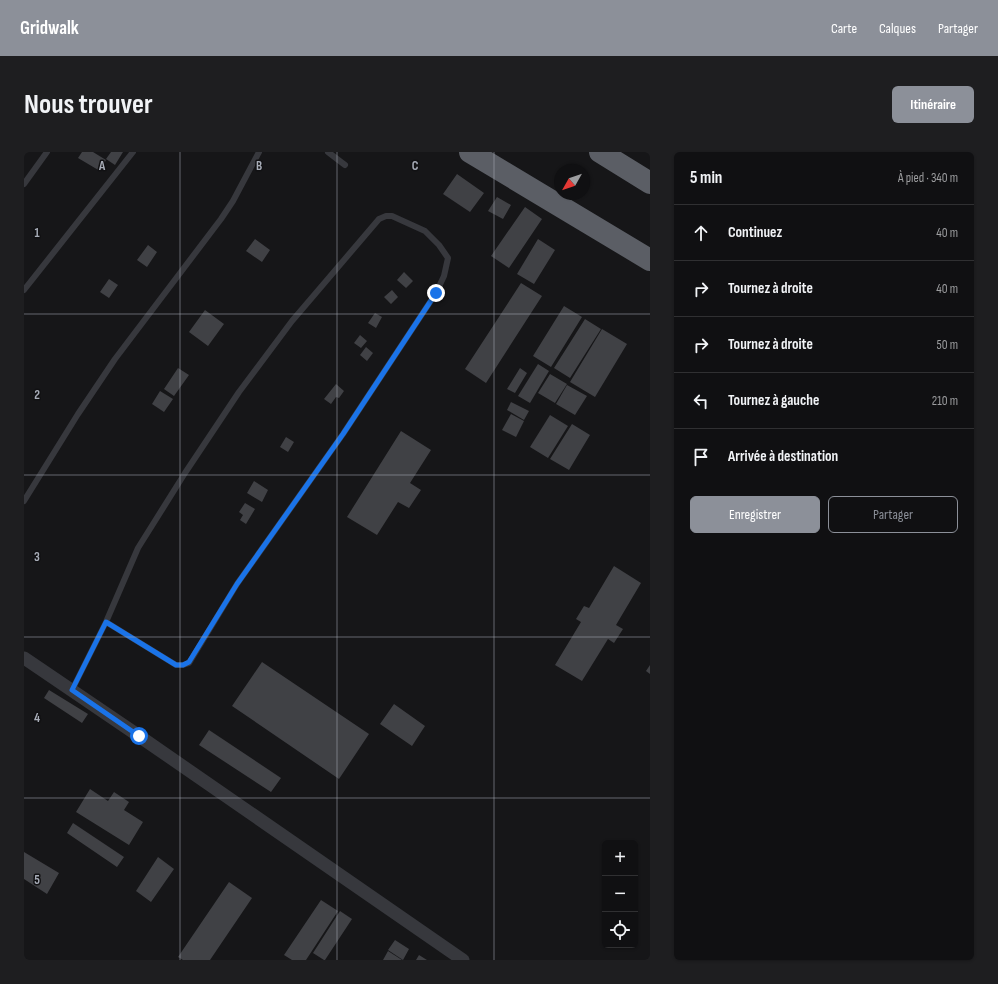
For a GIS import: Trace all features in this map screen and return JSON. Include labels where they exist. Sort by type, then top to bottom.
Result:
[{"type":"highway","points":[[470,152],[650,260]]},
{"type":"highway","points":[[600,152],[650,183]]},
{"type":"street","points":[[24,658],[463,960]]},
{"type":"lane","points":[[24,184],[47,152]]},
{"type":"lane","points":[[24,290],[133,152]]},
{"type":"lane","points":[[24,501],[78,414],[115,359],[229,207],[259,152]]},
{"type":"lane","points":[[328,152],[345,165]]},
{"type":"lane","points":[[72,690],[106,622],[138,548],[239,392],[292,321],[378,219],[386,216],[392,216],[425,231],[439,244],[448,258],[444,276],[436,293],[343,434],[237,584],[189,662],[183,665],[176,665],[106,622]]},
{"type":"building","points":[[82,152],[93,152],[106,160],[100,171],[78,158]]},
{"type":"building","points":[[111,152],[123,152],[115,165],[106,159]]},
{"type":"building","points":[[457,174],[484,193],[470,212],[443,194]]},
{"type":"building","points":[[497,197],[511,205],[503,219],[488,211]]},
{"type":"building","points":[[525,207],[542,219],[509,268],[491,256]]},
{"type":"building","points":[[255,239],[270,250],[262,262],[246,251]]},
{"type":"building","points":[[538,239],[555,250],[534,284],[517,274]]},
{"type":"building","points":[[148,245],[157,252],[147,267],[137,260]]},
{"type":"building","points":[[404,272],[413,281],[406,288],[397,280]]},
{"type":"building","points":[[109,279],[118,285],[109,298],[100,292]]},
{"type":"building","points":[[521,283],[542,296],[486,383],[465,369]]},
{"type":"building","points":[[392,290],[398,297],[391,304],[384,297]]},
{"type":"building","points":[[564,306],[582,317],[551,367],[533,356]]},
{"type":"building","points":[[205,310],[224,324],[208,346],[189,332]]},
{"type":"building","points":[[375,313],[382,317],[376,328],[368,323]]},
{"type":"building","points":[[585,319],[601,329],[570,378],[554,368]]},
{"type":"building","points":[[602,329],[627,344],[595,397],[570,382]]},
{"type":"building","points":[[360,335],[367,341],[361,348],[354,343]]},
{"type":"building","points":[[366,347],[373,353],[367,361],[360,355]]},
{"type":"building","points":[[538,364],[549,371],[530,403],[518,396]]},
{"type":"building","points":[[178,368],[189,375],[174,396],[164,389]]},
{"type":"building","points":[[520,368],[527,373],[515,393],[507,389]]},
{"type":"building","points":[[550,374],[567,384],[555,403],[538,393]]},
{"type":"building","points":[[336,384],[344,391],[339,398],[336,397],[331,404],[324,399]]},
{"type":"building","points":[[567,385],[587,396],[575,415],[556,404]]},
{"type":"building","points":[[160,391],[173,399],[164,412],[152,404]]},
{"type":"building","points":[[511,402],[529,411],[524,420],[507,410]]},
{"type":"building","points":[[511,414],[524,421],[516,437],[502,430]]},
{"type":"building","points":[[550,415],[568,426],[548,458],[530,447]]},
{"type":"building","points":[[572,424],[590,435],[569,470],[550,459]]},
{"type":"building","points":[[401,431],[431,450],[410,483],[421,490],[409,508],[398,502],[377,535],[347,517]]},
{"type":"building","points":[[286,437],[294,442],[288,452],[280,447]]},
{"type":"building","points":[[254,481],[268,490],[262,502],[247,493]]},
{"type":"building","points":[[245,503],[255,509],[246,524],[240,520],[243,515],[239,512]]},
{"type":"building","points":[[614,566],[641,583],[616,625],[623,629],[614,643],[608,639],[582,681],[555,665],[581,622],[576,619],[584,606],[589,608]]},
{"type":"building","points":[[262,662],[369,734],[339,779],[232,706]]},
{"type":"building","points":[[650,665],[650,674],[646,671]]},
{"type":"building","points":[[49,690],[88,714],[82,723],[44,698]]},
{"type":"building","points":[[394,704],[425,726],[412,746],[380,724]]},
{"type":"building","points":[[209,730],[281,778],[271,792],[199,745]]},
{"type":"building","points":[[90,789],[108,801],[114,792],[129,802],[124,810],[143,822],[129,845],[76,812]]},
{"type":"building","points":[[73,823],[124,857],[117,867],[67,833]]},
{"type":"building","points":[[24,852],[59,873],[47,894],[24,879]]},
{"type":"building","points":[[158,857],[174,869],[151,902],[136,891]]},
{"type":"building","points":[[229,882],[252,898],[210,960],[183,960],[178,957]]},
{"type":"building","points":[[321,900],[338,911],[306,960],[292,960],[284,955]]},
{"type":"building","points":[[340,911],[352,919],[324,960],[313,953]]},
{"type":"building","points":[[395,940],[409,949],[403,960],[388,950]]},
{"type":"building","points":[[388,951],[402,960],[383,960]]},
{"type":"building","points":[[419,955],[427,960],[416,960]]},
{"type":"route","points":[[139,736],[72,690],[106,622],[176,665],[183,665],[189,662],[237,584],[343,434],[436,293]]}]
